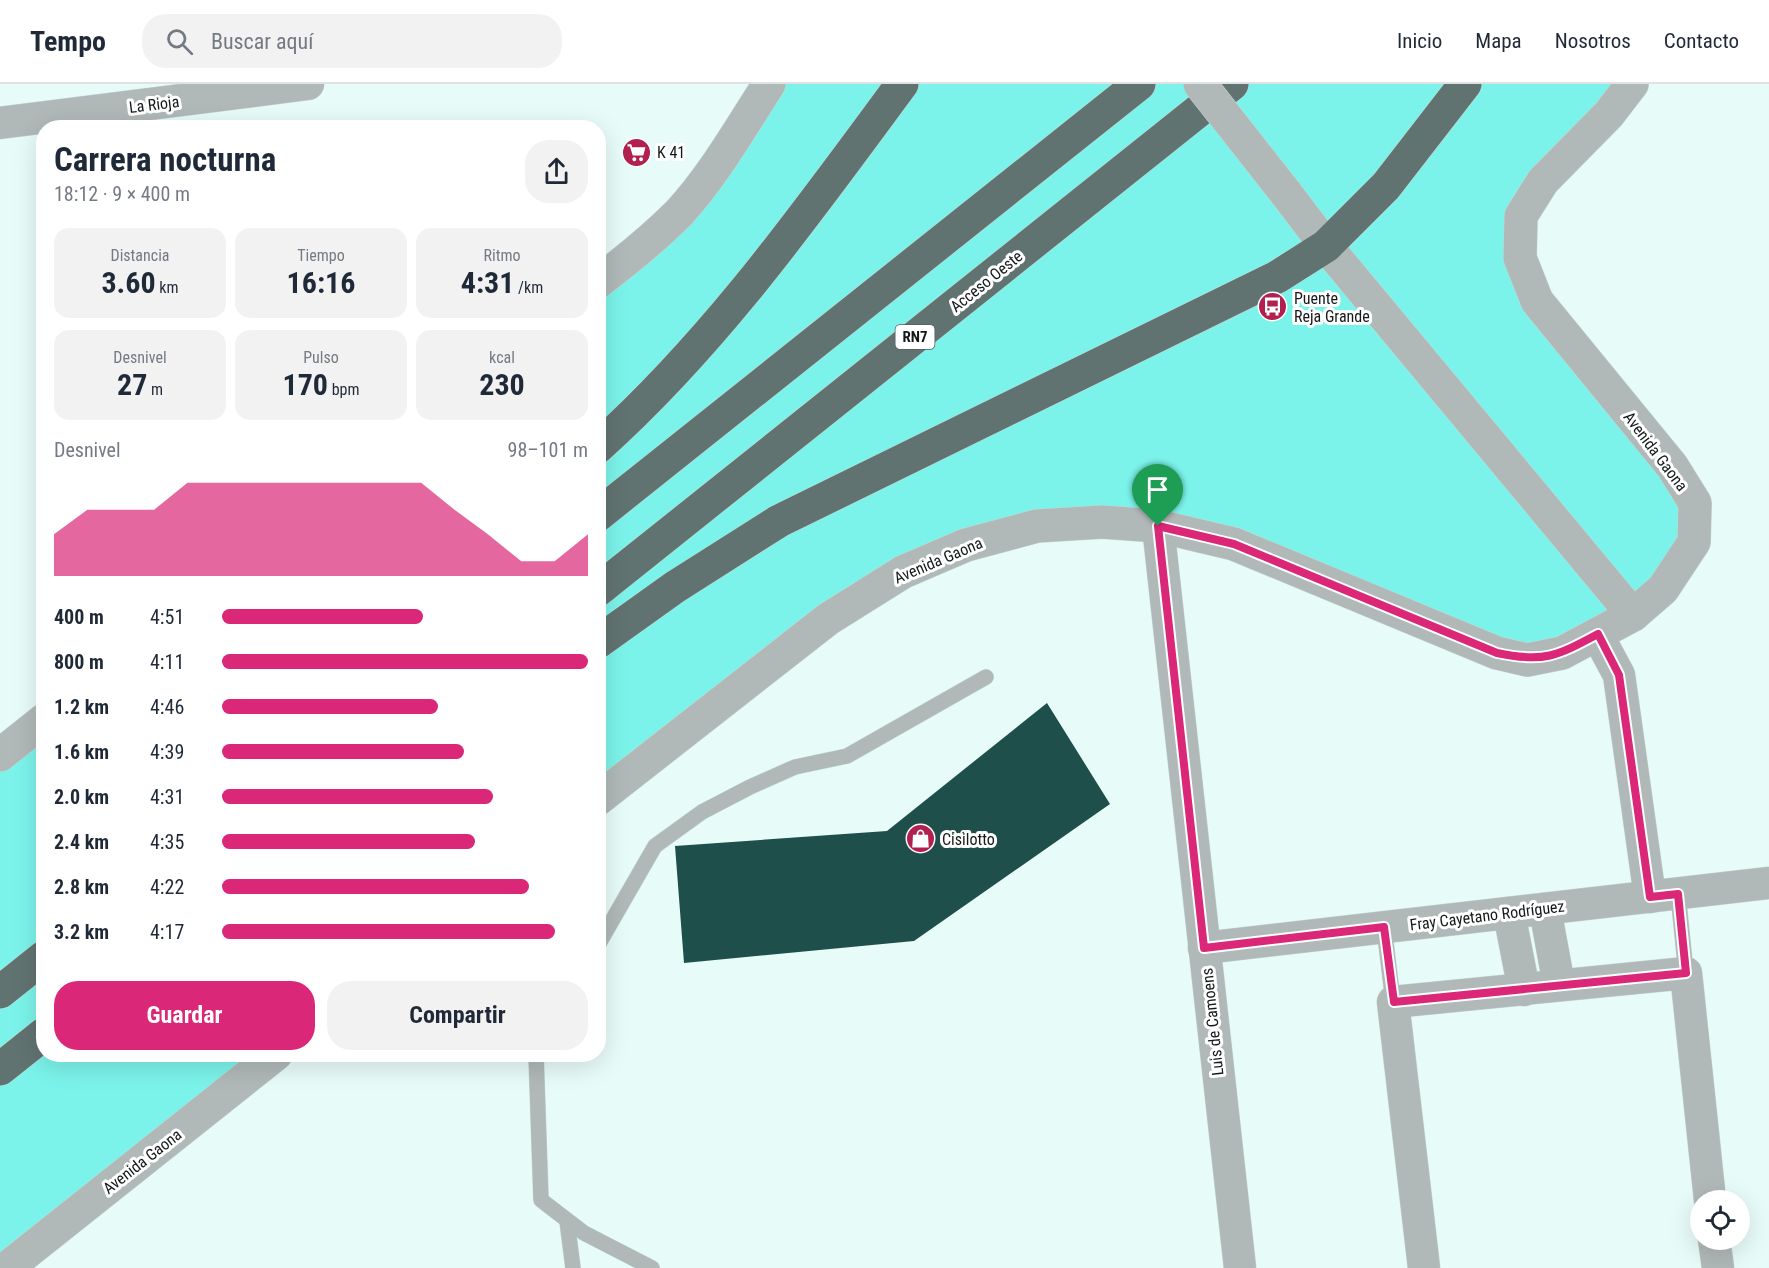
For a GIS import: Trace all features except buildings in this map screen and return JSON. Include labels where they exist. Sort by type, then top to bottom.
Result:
[{"type":"highway","points":[[606,440],[626,422],[753,284],[902,84]]},
{"type":"highway","points":[[606,509],[1138,84]]},
{"type":"highway","name":"Acceso Oeste","points":[[606,584],[1232,84]]},
{"type":"highway","points":[[606,636],[675,587],[779,521],[1277,277],[1326,246],[1386,186],[1465,84]]},
{"type":"highway","points":[[0,1069],[36,1040]]},
{"type":"street","name":"La Rioja","points":[[0,123],[256,87],[308,84]]},
{"type":"street","points":[[606,276],[680,212],[716,166],[769,84]]},
{"type":"street","points":[[1200,84],[1326,246],[1633,615]]},
{"type":"street","name":"Avenida Gaona","points":[[606,793],[820,625],[903,572],[966,545],[1037,526],[1102,522],[1158,526],[1234,544],[1497,653],[1527,660],[1562,653],[1633,615],[1663,589],[1694,542],[1695,503],[1671,466],[1538,302],[1520,258],[1521,216],[1544,181],[1609,114],[1632,84]]},
{"type":"street","name":"Luis de Camoens","points":[[1158,526],[1239,1268]]},
{"type":"street","points":[[1598,634],[1619,675],[1664,895]]},
{"type":"street","points":[[0,754],[36,726]]},
{"type":"street","name":"Fray Cayetano Rodríguez","points":[[1204,948],[1769,883]]},
{"type":"street","points":[[1545,909],[1559,985]]},
{"type":"street","points":[[1509,913],[1524,990]]},
{"type":"street","points":[[1424,1268],[1394,1002],[1686,973],[1709,1190]]},
{"type":"street","name":"Avenida Gaona","points":[[7,1268],[266,1062]]},
{"type":"street","points":[[1716,1250],[1718,1268]]},
{"type":"lane","points":[[606,931],[655,846],[702,812],[795,767],[847,756],[986,677]]},
{"type":"lane","points":[[1664,895],[1686,973]]},
{"type":"lane","points":[[1384,927],[1394,1002]]},
{"type":"lane","points":[[536,1062],[541,1200],[584,1233],[652,1268]]},
{"type":"lane","points":[[567,1221],[573,1268]]},
{"type":"shaded area","points":[[769,84],[1632,84],[1543,181],[1520,258],[1695,503],[1663,589],[1527,660],[1234,544],[1102,522],[903,572],[606,794],[606,274]]},
{"type":"shaded area","points":[[36,726],[36,1062],[267,1062],[0,1268],[0,755]]},
{"type":"place","name":"K 41","points":[[636,152]]},
{"type":"place","name":"Puente Reja Grande","points":[[1273,307]]},
{"type":"place","name":"Cisilotto","points":[[921,839]]},
{"type":"route","points":[[1158,526],[1234,544],[1497,653],[1527,660],[1562,653],[1598,634],[1619,675],[1650,897],[1678,894],[1686,973],[1394,1002],[1384,927],[1204,948],[1158,526]]}]
